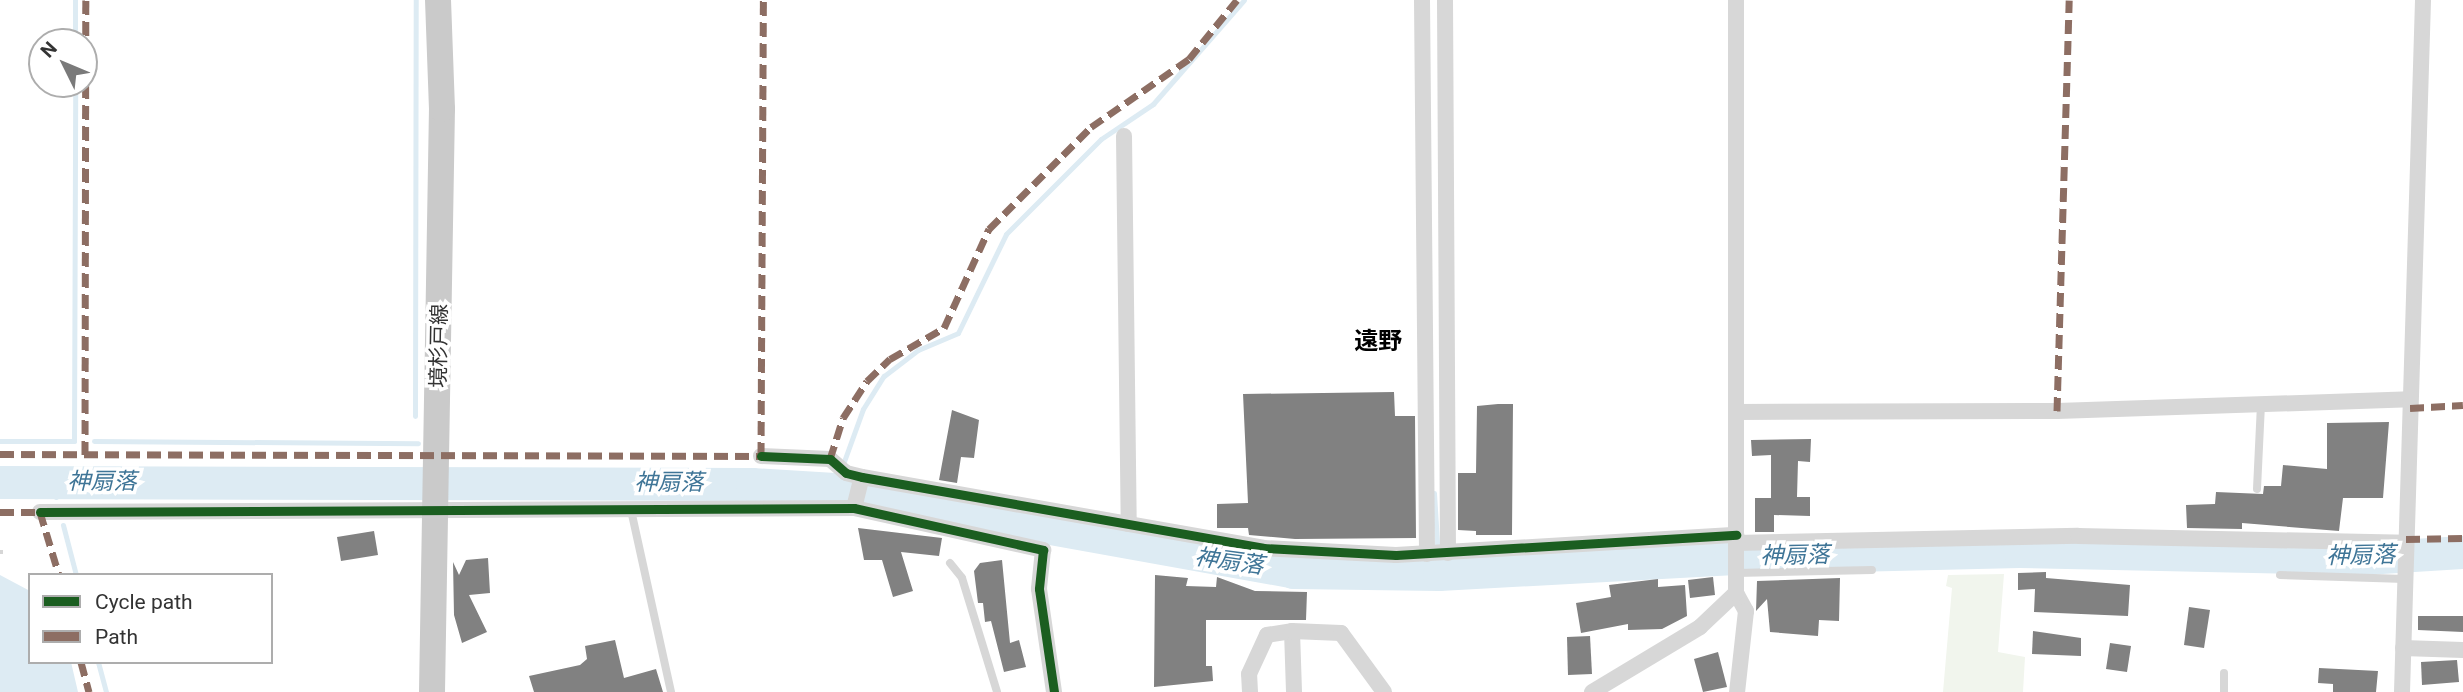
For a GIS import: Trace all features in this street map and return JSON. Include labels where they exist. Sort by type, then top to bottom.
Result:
[{"type":"main road","name":"境杉戸線","points":[[432,692],[438,467],[442,109],[438,0]]},
{"type":"street","points":[[1422,0],[1427,554]]},
{"type":"street","points":[[1446,0],[1448,553]]},
{"type":"street","points":[[1736,0],[1735,593],[1745,611],[1737,692]]},
{"type":"street","points":[[2402,692],[2423,0]]},
{"type":"street","points":[[1124,136],[1129,524]]},
{"type":"street","points":[[1737,412],[2262,404],[2410,399]]},
{"type":"street","points":[[761,456],[830,459],[846,473],[862,477],[1263,548],[1427,554],[1736,539],[2078,536],[2406,543]]},
{"type":"street","points":[[854,508],[862,477]]},
{"type":"street","points":[[40,512],[436,507],[631,510],[854,508],[1043,550],[1039,589],[1054,692]]},
{"type":"street","points":[[1594,691],[1700,627],[1735,593]]},
{"type":"street","points":[[1250,692],[1249,674],[1267,635],[1292,631],[1341,633],[1384,692]]},
{"type":"street","points":[[1292,631],[1294,692]]},
{"type":"street","points":[[2403,648],[2463,650]]},
{"type":"lane","points":[[2256,489],[2262,404]]},
{"type":"lane","points":[[631,510],[671,692]]},
{"type":"lane","points":[[950,563],[962,578],[997,692]]},
{"type":"lane","points":[[1736,573],[1872,570]]},
{"type":"lane","points":[[2280,575],[2405,579]]},
{"type":"lane","points":[[2224,673],[2224,692]]},
{"type":"path","points":[[0,552],[7,552]]},
{"type":"shaded area","points":[[2004,574],[1998,652],[2025,657],[2023,692],[1943,692],[1952,588],[1946,586],[1948,575]]},
{"type":"shaded area","points":[[0,575],[28,590],[28,664],[71,664],[78,692],[0,692]]},
{"type":"building","points":[[1394,392],[1395,416],[1415,416],[1416,538],[1295,539],[1249,535],[1248,528],[1217,528],[1217,504],[1248,503],[1243,394]]},
{"type":"building","points":[[1513,404],[1512,535],[1476,535],[1476,531],[1458,530],[1458,473],[1476,473],[1477,406]]},
{"type":"building","points":[[952,410],[979,420],[974,458],[961,457],[957,483],[939,480]]},
{"type":"building","points":[[2389,422],[2383,498],[2343,498],[2339,531],[2242,523],[2242,529],[2187,528],[2186,505],[2215,504],[2216,492],[2263,494],[2264,486],[2281,486],[2283,465],[2327,469],[2327,423]]},
{"type":"building","points":[[1811,439],[1810,462],[1798,461],[1797,497],[1810,497],[1810,516],[1774,515],[1774,532],[1755,532],[1755,498],[1771,498],[1771,455],[1752,456],[1751,440]]},
{"type":"building","points":[[858,528],[942,538],[939,556],[901,552],[913,591],[893,597],[882,560],[864,560]]},
{"type":"building","points":[[374,531],[378,555],[341,561],[337,537]]},
{"type":"building","points":[[488,558],[490,593],[469,595],[487,632],[462,643],[454,615],[453,562],[459,575],[466,560]]},
{"type":"building","points":[[1002,560],[1010,643],[1019,640],[1026,667],[1004,672],[991,621],[985,622],[983,603],[978,603],[974,571],[980,563]]},
{"type":"building","points":[[2046,572],[2046,578],[2130,585],[2128,616],[2034,612],[2035,589],[2018,590],[2018,573]]},
{"type":"building","points":[[1155,575],[1188,578],[1186,586],[1216,587],[1217,577],[1255,591],[1307,592],[1306,620],[1206,620],[1206,666],[1212,666],[1213,681],[1154,687]]},
{"type":"building","points":[[1713,577],[1715,595],[1690,598],[1688,580]]},
{"type":"building","points":[[1840,578],[1839,621],[1819,620],[1818,636],[1770,632],[1767,599],[1756,611],[1757,581]]},
{"type":"building","points":[[1658,579],[1658,587],[1685,585],[1687,616],[1662,629],[1628,630],[1628,624],[1581,633],[1576,603],[1611,597],[1609,585]]},
{"type":"building","points":[[2189,607],[2210,610],[2204,648],[2184,645]]},
{"type":"building","points":[[2418,616],[2463,616],[2463,632],[2418,630]]},
{"type":"building","points":[[2033,631],[2081,638],[2081,656],[2032,654]]},
{"type":"building","points":[[1590,636],[1592,674],[1568,675],[1567,637]]},
{"type":"building","points":[[615,640],[624,678],[656,669],[663,692],[534,692],[529,676],[580,665],[587,659],[585,646]]},
{"type":"building","points":[[2110,643],[2131,646],[2127,672],[2106,669]]},
{"type":"building","points":[[1718,652],[1727,687],[1703,692],[1694,659]]},
{"type":"building","points":[[2457,660],[2459,682],[2422,685],[2421,662]]},
{"type":"building","points":[[2319,668],[2378,671],[2376,692],[2333,692],[2333,684],[2318,683]]},
{"type":"waterway","points":[[75,0],[75,28]]},
{"type":"waterway","points":[[415,416],[416,0]]},
{"type":"waterway","points":[[834,489],[863,409],[884,376],[918,350],[958,333],[1006,234],[1101,139],[1153,104],[1244,0]]},
{"type":"waterway","points":[[0,441],[74,441],[75,98]]},
{"type":"waterway","points":[[94,441],[418,443]]},
{"type":"waterway","name":"神扇落","points":[[0,482],[752,484],[834,489],[1293,572],[1439,574],[1730,558],[2019,551],[2365,558],[2463,552]]},
{"type":"waterway","points":[[56,497],[58,483]]},
{"type":"waterway","points":[[1434,493],[1439,574]]},
{"type":"waterway","points":[[63,525],[75,573]]},
{"type":"waterway","points":[[99,664],[106,692]]},
{"type":"marked path","points":[[85,455],[86,0]]},
{"type":"marked path","points":[[0,454],[761,456],[763,0]]},
{"type":"marked path","points":[[830,459],[843,418],[867,381],[890,359],[944,328],[989,229],[1091,127],[1189,59],[1237,0]]},
{"type":"marked path","points":[[2057,411],[2069,0]]},
{"type":"marked path","points":[[2410,408],[2463,405]]},
{"type":"marked path","points":[[0,512],[40,512],[58,573]]},
{"type":"marked path","points":[[2406,539],[2463,538]]},
{"type":"marked path","points":[[82,664],[89,692]]},
{"type":"cycle path","points":[[761,456],[830,459],[846,473],[862,477],[1263,548],[1396,555],[1736,535]]},
{"type":"cycle path","points":[[40,512],[854,508],[1043,550],[1039,589],[1054,692]]},
{"type":"district","name":"遠野","points":[[1378,342]]}]
